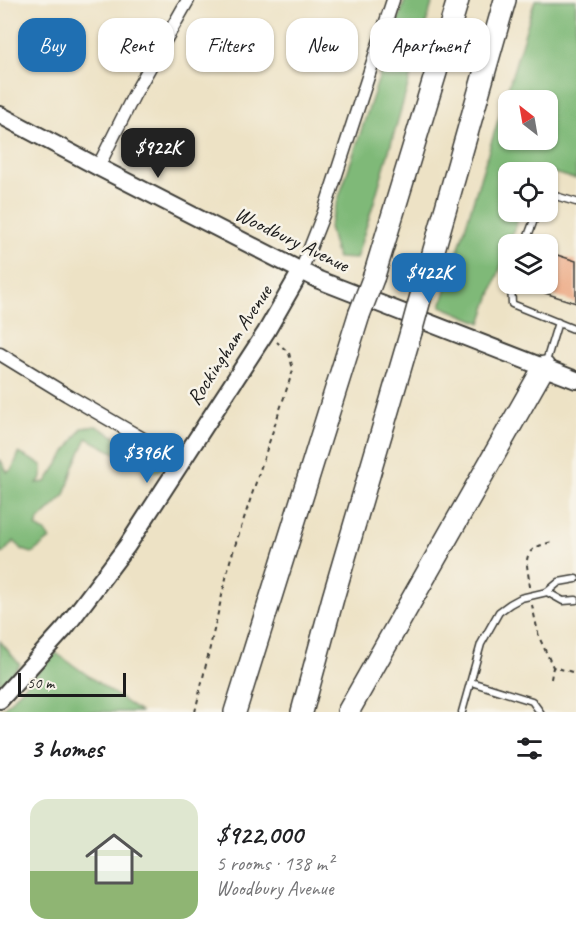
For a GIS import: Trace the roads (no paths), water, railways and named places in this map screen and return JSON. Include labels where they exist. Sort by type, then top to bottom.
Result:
[{"type":"highway","points":[[235,712],[359,315],[374,276],[458,0]]},
{"type":"highway","points":[[302,712],[505,0]]},
{"type":"highway","points":[[348,712],[544,368]]},
{"type":"street","name":"Rockingham Avenue","points":[[0,700],[65,628],[109,572],[266,332],[301,272],[323,215],[393,0]]},
{"type":"street","points":[[98,167],[183,2]]},
{"type":"street","name":"Woodbury Avenue","points":[[0,115],[301,272],[576,380]]},
{"type":"street","points":[[0,354],[181,461]]},
{"type":"lane","points":[[558,197],[576,202]]},
{"type":"lane","points":[[512,294],[512,304],[576,330]]},
{"type":"lane","points":[[544,368],[558,322]]},
{"type":"lane","points":[[462,712],[481,644],[500,612],[521,598],[547,592],[559,582],[576,579]]},
{"type":"lane","points":[[547,592],[563,601],[576,600]]},
{"type":"lane","points":[[471,682],[532,700],[540,712]]}]
